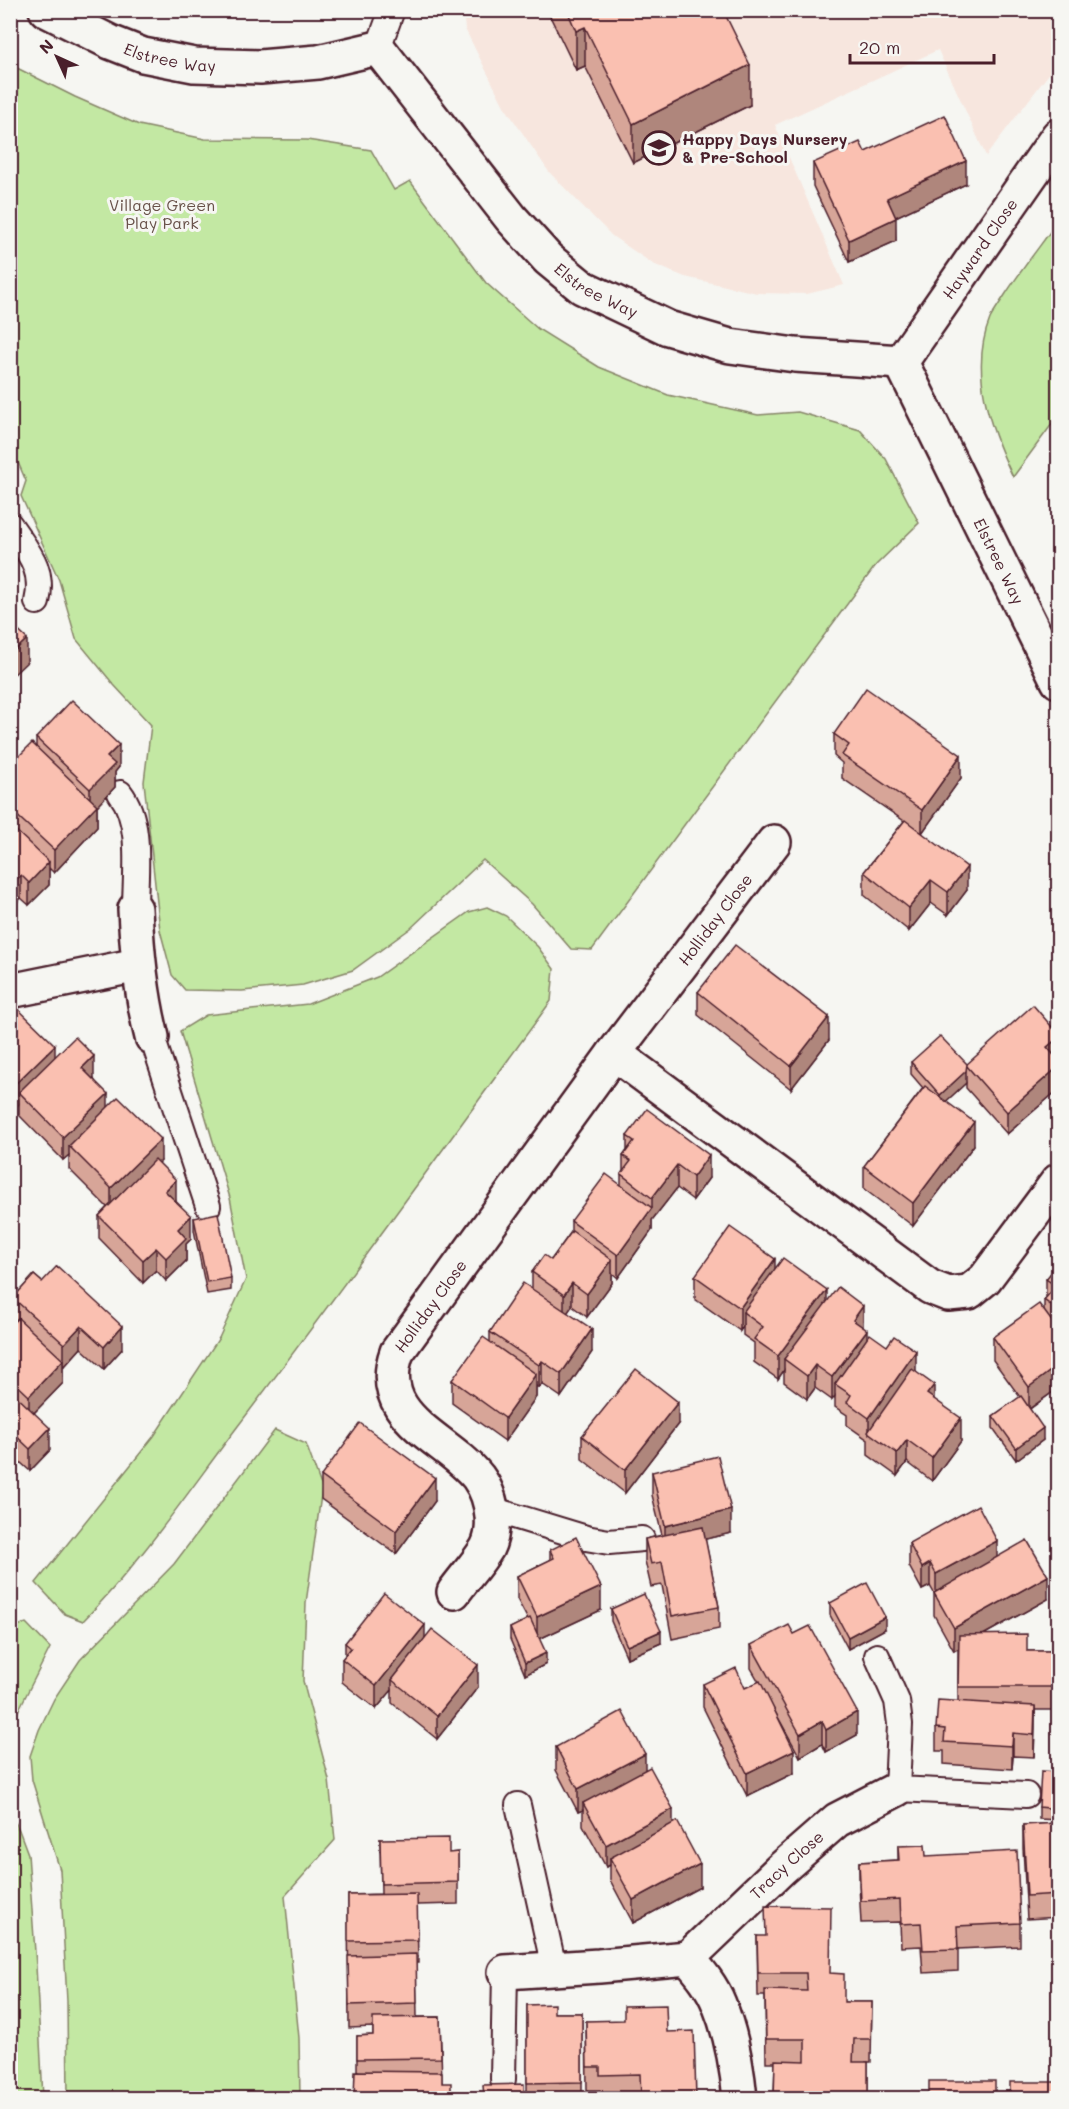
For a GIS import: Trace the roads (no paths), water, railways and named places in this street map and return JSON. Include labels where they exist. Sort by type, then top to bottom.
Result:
[{"type":"street","name":"Elstree Way","points":[[46,10],[110,42],[143,55],[194,65],[260,67],[318,63],[378,48],[511,218],[548,259],[582,287],[668,328],[730,346],[795,355],[901,362],[1059,681]]},
{"type":"street","name":"Hayward Close","points":[[901,362],[1059,136]]},
{"type":"street","name":"Holliday Close","points":[[454,1592],[488,1546],[493,1528],[491,1509],[479,1478],[408,1418],[398,1402],[392,1367],[398,1352],[614,1053],[774,842]]},
{"type":"street","points":[[135,909],[138,965],[143,1001],[152,1037]]},
{"type":"street","points":[[10,991],[138,965]]},
{"type":"street","points":[[614,1053],[930,1287],[948,1294],[969,1292],[985,1279],[1059,1181]]},
{"type":"street","name":"Tracy Close","points":[[688,1958],[781,1869],[837,1820],[897,1789]]},
{"type":"street","points":[[505,1972],[688,1958],[706,1980],[719,2004],[737,2065],[740,2098]]},
{"type":"lane","points":[[378,48],[392,10]]},
{"type":"lane","points":[[10,525],[35,562],[40,578],[37,602]]},
{"type":"lane","points":[[120,793],[126,801],[132,818],[135,838],[135,909]]},
{"type":"lane","points":[[152,1037],[208,1206]]},
{"type":"lane","points":[[491,1509],[586,1538],[609,1542],[642,1539]]},
{"type":"lane","points":[[877,1656],[897,1701],[900,1724],[897,1789],[1026,1795]]},
{"type":"lane","points":[[518,1805],[554,1968]]},
{"type":"lane","points":[[503,2079],[505,1972]]},
{"type":"place","name":"Happy Days Nursery & Pre-School","points":[[659,148]]},
{"type":"park label","name":"Village Green Play Park","points":[[162,214]]}]
